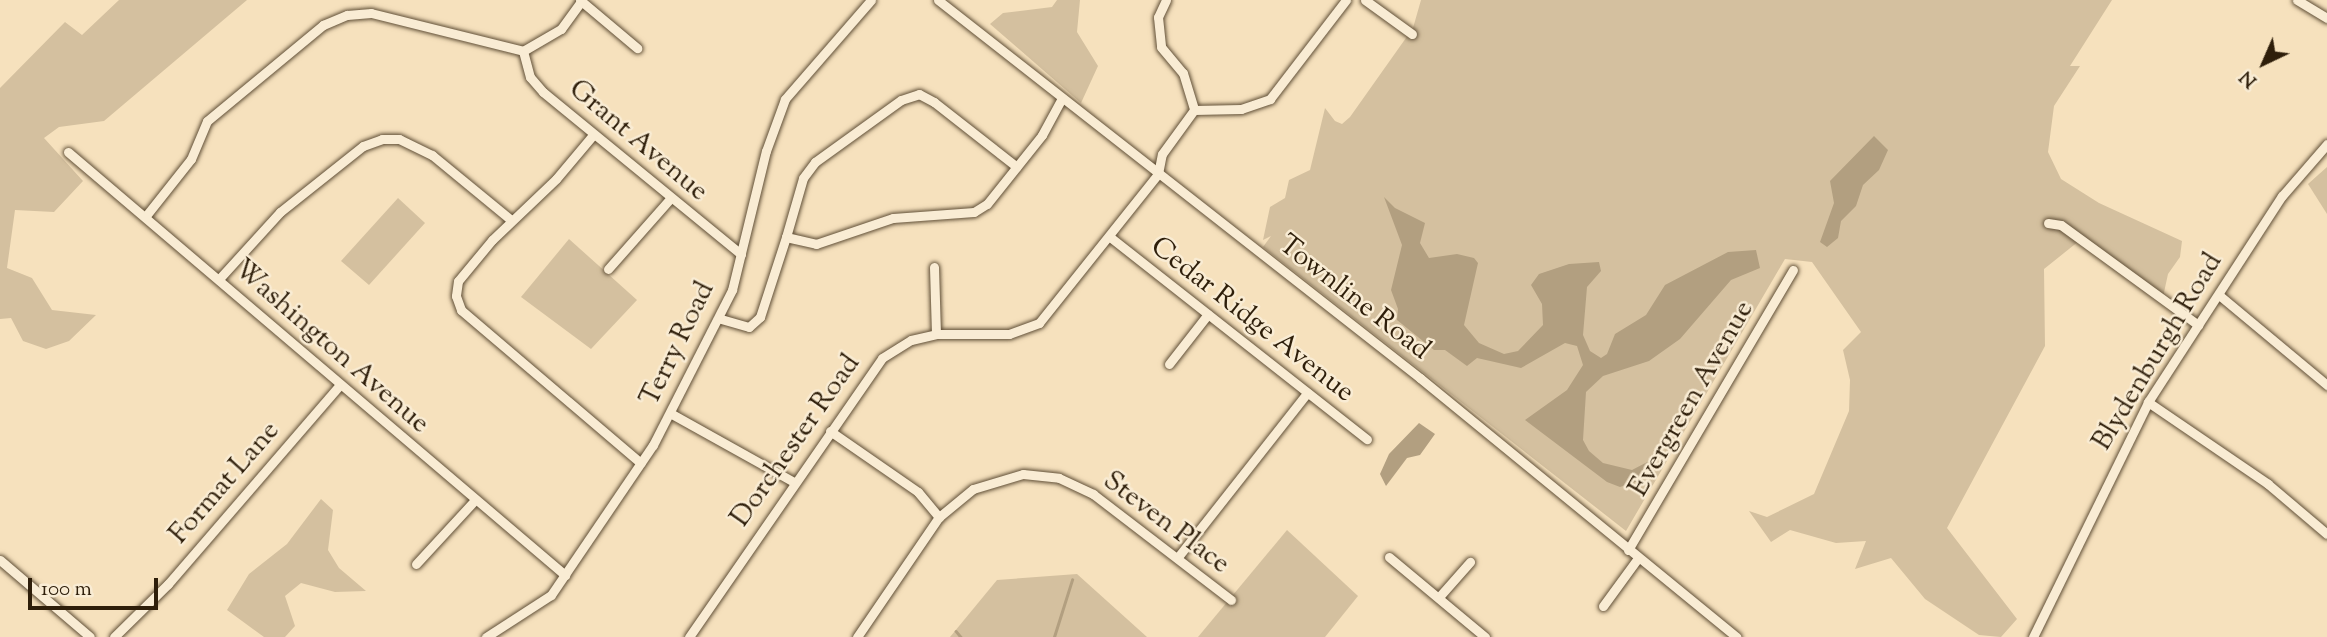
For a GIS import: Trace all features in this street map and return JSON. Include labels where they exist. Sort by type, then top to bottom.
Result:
[{"type":"street","points":[[145,217],[191,159],[207,121],[323,25],[347,15],[371,13],[523,51],[561,29],[581,0],[637,48]]},
{"type":"street","name":"Terry Road","points":[[486,637],[551,595],[641,463],[721,319],[741,254],[766,151],[785,99],[852,26],[871,0]]},
{"type":"street","points":[[852,26],[878,0]]},
{"type":"street","name":"Townline Road","points":[[936,0],[1533,468],[1628,550],[1737,637]]},
{"type":"street","points":[[1166,0],[1158,17],[1160,47],[1183,73],[1194,110],[1248,108],[1270,99],[1346,0]]},
{"type":"street","points":[[1365,0],[1412,34]]},
{"type":"street","points":[[2297,0],[2327,18]]},
{"type":"street","name":"Grant Avenue","points":[[523,51],[530,77],[593,135],[741,254]]},
{"type":"street","points":[[721,319],[749,327],[760,317],[803,178],[815,162],[853,131],[910,97],[919,94],[934,102],[1017,167]]},
{"type":"street","points":[[786,237],[816,244],[893,218],[974,212],[987,204],[1042,135],[1062,98]]},
{"type":"street","name":"Dorchester Road","points":[[689,637],[882,358],[911,340],[936,334],[1009,334],[1039,323],[1158,174],[1162,154],[1194,110]]},
{"type":"street","points":[[593,135],[556,179],[510,219],[458,281],[456,296],[461,310],[641,463]]},
{"type":"street","points":[[219,279],[280,212],[363,146],[382,139],[399,139],[432,155],[510,219]]},
{"type":"street","name":"Blydenburgh Road","points":[[2033,637],[2148,402],[2282,196],[2327,144]]},
{"type":"street","name":"Washington Avenue","points":[[68,152],[219,279],[339,386],[565,575]]},
{"type":"street","points":[[608,268],[670,199]]},
{"type":"street","points":[[2048,223],[2061,225],[2198,325]]},
{"type":"street","name":"Cedar Ridge Avenue","points":[[1110,237],[1367,439]]},
{"type":"street","points":[[934,267],[936,334]]},
{"type":"street","name":"Evergreen Avenue","points":[[1628,550],[1793,270]]},
{"type":"street","points":[[2219,295],[2327,385]]},
{"type":"street","points":[[1169,364],[1208,314]]},
{"type":"street","name":"Format Lane","points":[[114,637],[168,584],[339,386]]},
{"type":"street","points":[[1178,557],[1307,393]]},
{"type":"street","points":[[2148,402],[2268,484],[2327,534]]},
{"type":"street","points":[[670,413],[794,482]]},
{"type":"street","points":[[830,431],[918,492],[939,517]]},
{"type":"street","name":"Steven Place","points":[[857,637],[939,517],[973,489],[992,480],[1023,474],[1059,478],[1093,494],[1231,600]]},
{"type":"street","points":[[416,564],[475,500]]},
{"type":"street","points":[[1389,557],[1485,637]]},
{"type":"street","points":[[1603,606],[1638,558]]},
{"type":"street","points":[[0,560],[90,637]]},
{"type":"street","points":[[1439,597],[1469,562]]},
{"type":"shaded area","points":[[119,0],[247,0],[104,121],[59,127],[44,138],[83,181],[54,212],[15,210],[7,268],[32,278],[52,310],[96,315],[69,341],[46,349],[23,341],[11,318],[0,319],[0,88],[65,22],[82,35]]},
{"type":"shaded area","points":[[1057,0],[1080,0],[1077,32],[1098,66],[1081,103],[990,24],[1003,13],[1052,7]]},
{"type":"shaded area","points":[[1421,0],[2112,0],[2070,66],[2080,66],[2054,106],[2048,152],[2061,179],[2099,203],[2182,241],[2180,257],[2168,274],[2163,297],[2084,237],[2044,269],[2045,346],[1947,528],[2017,619],[2001,637],[1979,635],[1925,599],[1891,558],[1855,569],[1866,541],[1836,543],[1790,530],[1771,542],[1749,511],[1767,517],[1814,494],[1849,411],[1850,380],[1843,350],[1861,332],[1812,262],[1785,259],[1626,531],[1263,247],[1271,236],[1263,240],[1270,207],[1285,198],[1289,180],[1310,170],[1325,108],[1335,121],[1342,124],[1350,117],[1413,28]]},
{"type":"shaded area","points":[[1874,136],[1888,150],[1879,170],[1863,185],[1856,206],[1841,221],[1838,238],[1827,247],[1820,242],[1834,203],[1830,181]]},
{"type":"shaded area","points":[[2327,167],[2327,214],[2308,184]]},
{"type":"shaded area","points":[[1384,197],[1395,208],[1425,223],[1420,243],[1429,258],[1457,254],[1474,258],[1478,263],[1464,325],[1479,343],[1504,354],[1518,351],[1543,325],[1542,304],[1531,285],[1539,274],[1569,264],[1599,262],[1601,271],[1587,287],[1583,335],[1590,351],[1601,358],[1607,354],[1615,334],[1646,315],[1665,285],[1728,252],[1756,250],[1760,268],[1731,280],[1680,339],[1649,361],[1603,376],[1586,392],[1583,440],[1589,451],[1603,463],[1632,470],[1653,459],[1642,480],[1620,487],[1607,482],[1525,420],[1567,390],[1583,365],[1577,346],[1565,343],[1521,368],[1477,358],[1467,366],[1445,350],[1434,350],[1397,320],[1398,309],[1391,290],[1402,245]]},
{"type":"shaded area","points":[[398,198],[425,223],[369,285],[341,261]]},
{"type":"shaded area","points":[[569,239],[637,300],[591,349],[521,297]]},
{"type":"shaded area","points":[[1419,423],[1435,434],[1420,455],[1407,458],[1386,486],[1380,474],[1389,454]]},
{"type":"shaded area","points":[[321,499],[333,510],[328,550],[339,568],[366,591],[335,592],[301,583],[285,596],[295,626],[285,637],[264,637],[227,610],[249,574],[287,544]]},
{"type":"shaded area","points":[[1287,530],[1358,596],[1325,637],[1198,637]]},
{"type":"shaded area","points":[[1077,574],[1147,637],[950,637],[997,580]]},
{"type":"waterway","points":[[1054,637],[1072,580]]},
{"type":"waterway","points":[[956,631],[961,637]]}]
